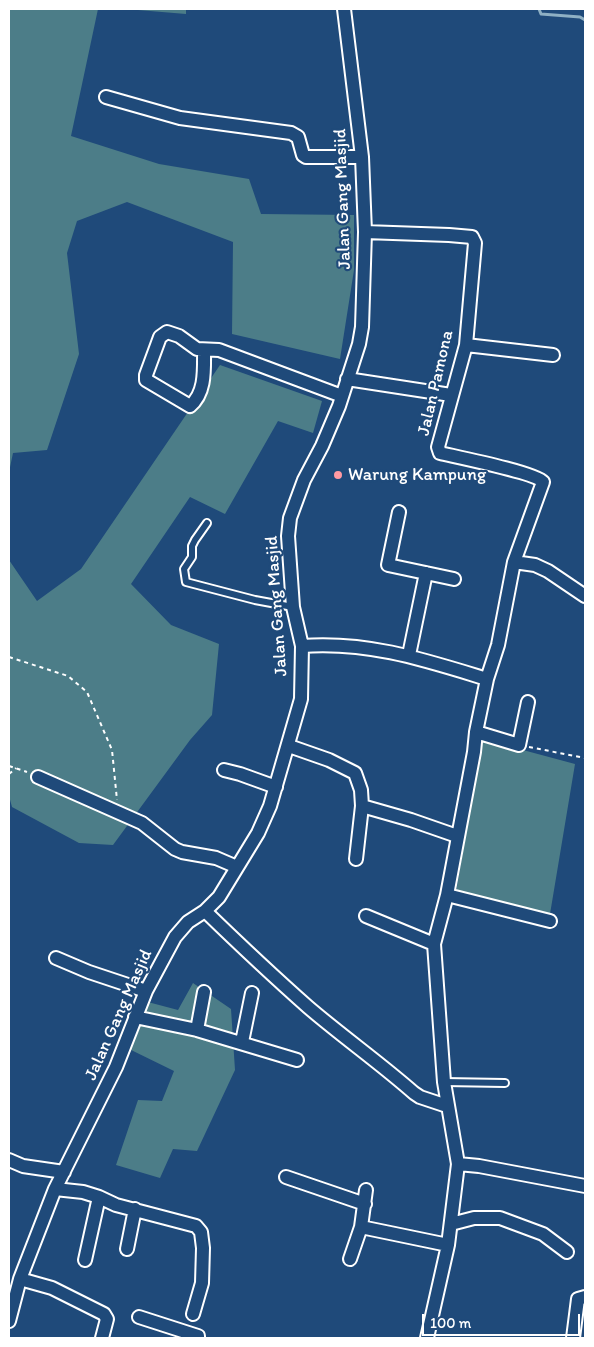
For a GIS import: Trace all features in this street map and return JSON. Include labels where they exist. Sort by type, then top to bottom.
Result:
[{"type":"street","name":"Jalan Gang Masjid","points":[[9,1321],[20,1279],[55,1189],[116,1067],[146,991],[175,937],[188,922],[205,911],[219,897],[258,833],[270,806],[301,699],[302,646],[293,607],[288,536],[290,518],[304,480],[322,446],[342,396],[359,344],[362,327],[365,232],[362,157],[344,9]]},
{"type":"street","points":[[106,97],[179,124],[291,132],[298,137],[303,155],[306,157],[362,157]]},
{"type":"street","name":"Jalan Pamona","points":[[365,232],[472,237],[475,243],[466,345],[438,447],[440,453],[525,473],[544,482],[514,562],[498,645],[487,678],[476,732],[474,752],[447,895],[434,944],[444,1082],[458,1164],[448,1245],[427,1338]]},
{"type":"street","points":[[204,350],[203,382],[196,400],[190,406],[146,380],[146,375],[160,336],[164,333],[170,333],[191,343],[197,349],[219,350],[342,396]]},
{"type":"street","points":[[466,345],[553,355]]},
{"type":"street","points":[[347,379],[451,395]]},
{"type":"street","points":[[399,512],[388,565],[454,579]]},
{"type":"street","points":[[514,562],[535,565],[548,571],[585,596]]},
{"type":"street","points":[[409,655],[426,573]]},
{"type":"street","points":[[302,646],[350,647],[409,655],[487,678]]},
{"type":"street","points":[[476,732],[519,745],[528,702]]},
{"type":"street","points":[[288,746],[329,760],[355,773],[361,790],[362,806],[356,859]]},
{"type":"street","points":[[224,770],[276,787]]},
{"type":"street","points":[[38,777],[142,823],[175,850],[216,858],[237,867]]},
{"type":"street","points":[[362,806],[457,836]]},
{"type":"street","points":[[447,895],[550,921]]},
{"type":"street","points":[[205,911],[308,1007],[386,1068],[414,1094],[447,1106]]},
{"type":"street","points":[[366,916],[434,944]]},
{"type":"street","points":[[56,958],[89,972],[146,991]]},
{"type":"street","points":[[197,1030],[204,992]]},
{"type":"street","points":[[242,1042],[252,993]]},
{"type":"street","points":[[135,1017],[197,1030],[297,1060]]},
{"type":"street","points":[[9,1160],[23,1166],[64,1172]]},
{"type":"street","points":[[458,1164],[480,1166],[585,1186]]},
{"type":"street","points":[[286,1178],[365,1204]]},
{"type":"street","points":[[55,1189],[83,1192],[116,1205],[196,1226],[201,1232],[203,1248],[202,1283],[193,1314]]},
{"type":"street","points":[[350,1259],[361,1227],[366,1190]]},
{"type":"street","points":[[85,1260],[99,1197]]},
{"type":"street","points":[[127,1249],[135,1210]]},
{"type":"street","points":[[451,1224],[474,1218],[500,1218],[543,1234],[567,1252]]},
{"type":"street","points":[[361,1227],[448,1245]]},
{"type":"street","points":[[20,1279],[52,1288],[104,1314],[106,1320],[102,1338]]},
{"type":"street","points":[[573,1338],[578,1299],[582,1296],[585,1297]]},
{"type":"street","points":[[139,1317],[198,1336],[198,1338]]},
{"type":"lane","points":[[208,523],[192,546],[192,557],[184,569],[186,582],[293,607]]},
{"type":"lane","points":[[444,1082],[505,1083]]},
{"type":"path","points":[[9,656],[68,676],[87,692],[112,750],[119,812]]},
{"type":"path","points":[[519,745],[585,758]]},
{"type":"path","points":[[9,766],[38,777]]},
{"type":"path","points":[[9,774],[16,768]]},
{"type":"green space","points":[[9,9],[98,9],[71,136],[159,164],[249,179],[261,214],[354,215],[354,270],[340,359],[232,334],[233,242],[127,202],[77,221],[67,253],[79,354],[47,450],[13,453],[9,472]]},
{"type":"green space","points":[[126,9],[186,9],[186,14]]},
{"type":"green space","points":[[220,365],[322,401],[313,433],[278,421],[225,514],[190,497],[131,584],[171,625],[219,644],[212,715],[190,740],[113,845],[79,843],[12,807],[9,796],[9,560],[37,601],[81,569]]},
{"type":"green space","points":[[482,739],[575,764],[550,914],[456,892]]},
{"type":"green space","points":[[193,983],[231,1009],[235,1070],[197,1151],[173,1149],[160,1178],[116,1165],[138,1100],[162,1101],[174,1071],[127,1048],[144,1001],[178,1010]]},
{"type":"waterway","points":[[539,9],[541,14],[580,17],[585,20]]},
{"type":"place","name":"Warung Kampung","points":[[338,475]]}]
